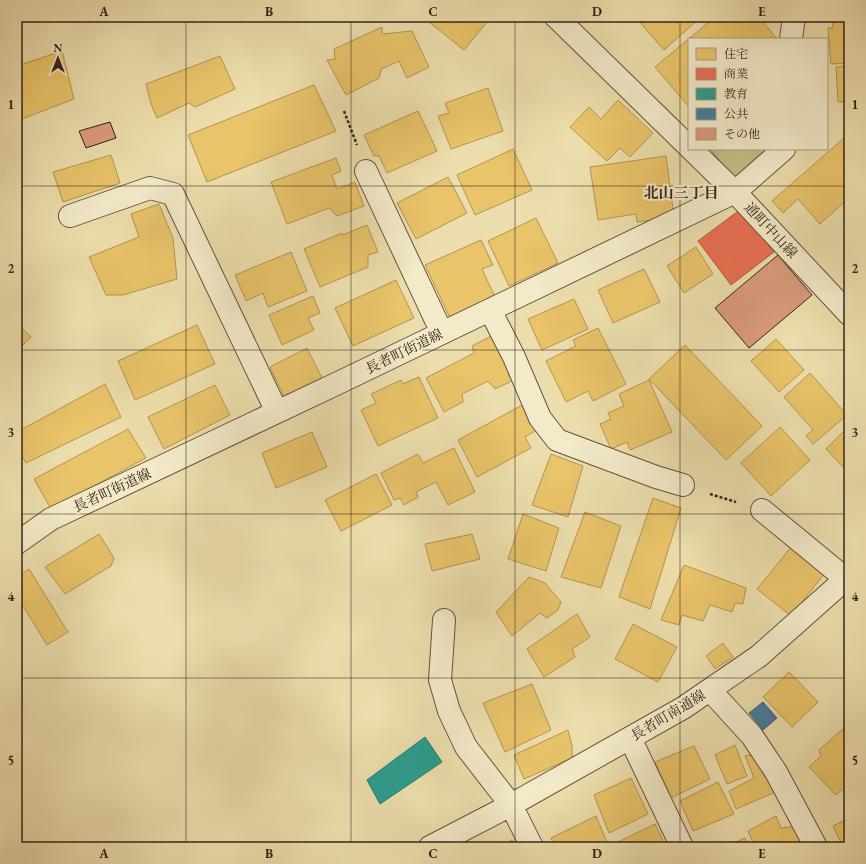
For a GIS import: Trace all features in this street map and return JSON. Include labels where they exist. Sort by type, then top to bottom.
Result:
[{"type":"street","points":[[556,17],[688,146]]},
{"type":"street","points":[[791,38],[794,17]]},
{"type":"street","name":"通町中山線","points":[[692,150],[735,192],[849,314]]},
{"type":"street","name":"長者町街道線","points":[[17,543],[51,519],[278,412],[735,192],[783,150]]},
{"type":"street","points":[[366,171],[442,333]]},
{"type":"street","points":[[70,216],[150,188],[173,194],[278,412]]},
{"type":"street","points":[[490,310],[514,357],[540,418],[557,440],[656,477],[683,485]]},
{"type":"street","points":[[762,510],[847,578]]},
{"type":"street","name":"長者町南通線","points":[[430,847],[511,805],[683,708],[759,656],[847,578]]},
{"type":"street","points":[[444,620],[440,680],[449,711],[466,748],[511,805],[532,847]]},
{"type":"street","points":[[710,690],[752,736],[776,772],[816,847]]},
{"type":"street","points":[[630,738],[682,847]]},
{"type":"path","points":[[344,111],[366,171]]},
{"type":"path","points":[[683,485],[762,510]]},
{"type":"shaded area","points":[[711,150],[771,150],[735,180]]},
{"type":"building: 住宅","points":[[17,17],[24,17],[22,27],[17,26]]},
{"type":"building: 住宅","points":[[424,17],[491,17],[464,50]]},
{"type":"building: 住宅","points":[[635,17],[701,17],[664,50]]},
{"type":"building: 住宅","points":[[715,17],[759,17],[776,38],[690,38]]},
{"type":"building: 住宅","points":[[832,17],[849,17],[849,63],[831,64],[828,28],[833,28]]},
{"type":"building: 住宅","points":[[382,27],[382,34],[412,31],[429,67],[407,78],[399,61],[381,69],[379,78],[346,95],[327,60],[335,59],[334,49]]},
{"type":"building: 住宅","points":[[688,40],[688,106],[655,67]]},
{"type":"building: 住宅","points":[[62,51],[74,99],[17,121],[17,66]]},
{"type":"building: 住宅","points":[[220,56],[235,89],[195,107],[189,103],[157,118],[151,104],[146,84]]},
{"type":"building: 住宅","points":[[849,66],[849,101],[838,102],[836,67]]},
{"type":"building: 住宅","points":[[314,85],[336,131],[207,182],[188,135]]},
{"type":"building: 住宅","points":[[488,88],[503,131],[451,149],[438,116],[449,113],[445,103]]},
{"type":"building: 住宅","points":[[618,100],[653,133],[630,157],[620,148],[607,161],[570,127],[589,107],[601,119]]},
{"type":"building: 住宅","points":[[418,111],[437,151],[387,173],[379,156],[374,156],[364,135]]},
{"type":"building: 住宅","points":[[844,138],[849,143],[849,198],[820,224],[798,199],[783,213],[772,201]]},
{"type":"building: 住宅","points":[[513,149],[532,190],[475,215],[457,175]]},
{"type":"building: 住宅","points":[[111,155],[120,183],[63,202],[53,172]]},
{"type":"building: 住宅","points":[[666,156],[674,217],[637,222],[636,214],[598,220],[590,167]]},
{"type":"building: 住宅","points":[[336,158],[341,171],[332,175],[337,189],[355,182],[364,206],[337,216],[329,208],[287,224],[271,182]]},
{"type":"building: 住宅","points":[[448,177],[467,213],[416,239],[397,203]]},
{"type":"building: 住宅","points":[[159,204],[173,238],[177,279],[123,295],[106,295],[89,257],[139,237],[131,214]]},
{"type":"building: 住宅","points":[[536,218],[558,263],[509,286],[488,241]]},
{"type":"building: 住宅","points":[[367,225],[378,252],[368,255],[368,267],[320,287],[304,249],[342,233],[343,235]]},
{"type":"building: 住宅","points":[[481,240],[493,265],[482,269],[496,299],[451,320],[425,265]]},
{"type":"building: 住宅","points":[[696,247],[713,274],[684,293],[667,266]]},
{"type":"building: 住宅","points":[[291,252],[307,291],[268,307],[263,293],[246,301],[235,275]]},
{"type":"building: 住宅","points":[[644,269],[660,302],[613,323],[598,290]]},
{"type":"building: 住宅","points":[[396,280],[414,318],[353,346],[335,308]]},
{"type":"building: 住宅","points":[[313,296],[320,313],[308,318],[314,330],[282,345],[269,315]]},
{"type":"building: 住宅","points":[[574,299],[588,329],[542,350],[528,319]]},
{"type":"building: 住宅","points":[[17,323],[31,337],[17,351]]},
{"type":"building: 住宅","points":[[197,325],[215,364],[135,400],[118,361]]},
{"type":"building: 住宅","points":[[598,328],[626,384],[593,401],[588,391],[566,402],[546,361],[576,346],[573,340]]},
{"type":"building: 住宅","points":[[499,332],[511,370],[508,374],[512,381],[495,389],[488,381],[462,394],[463,402],[444,412],[426,378],[474,353],[472,346]]},
{"type":"building: 住宅","points":[[776,339],[804,370],[779,392],[751,361]]},
{"type":"building: 住宅","points":[[685,345],[762,426],[726,460],[649,379]]},
{"type":"building: 住宅","points":[[307,348],[322,378],[284,396],[270,367]]},
{"type":"building: 住宅","points":[[810,373],[847,415],[813,444],[806,436],[813,430],[784,397]]},
{"type":"building: 住宅","points":[[419,377],[438,418],[378,446],[361,410],[376,403],[371,394],[401,380],[403,384]]},
{"type":"building: 住宅","points":[[649,380],[672,432],[630,450],[627,442],[611,449],[600,424],[611,419],[608,413],[624,406],[619,394]]},
{"type":"building: 住宅","points":[[105,384],[121,417],[26,463],[17,448],[17,432]]},
{"type":"building: 住宅","points":[[215,385],[230,415],[164,449],[148,417]]},
{"type":"building: 住宅","points":[[526,403],[540,428],[525,437],[531,448],[477,477],[458,440]]},
{"type":"building: 住宅","points":[[849,426],[849,473],[826,449]]},
{"type":"building: 住宅","points":[[780,427],[810,460],[771,496],[741,463]]},
{"type":"building: 住宅","points":[[128,429],[146,458],[51,509],[34,479]]},
{"type":"building: 住宅","points":[[312,432],[327,467],[276,488],[262,453]]},
{"type":"building: 住宅","points":[[454,448],[475,492],[448,505],[436,482],[416,492],[418,497],[404,505],[400,498],[394,500],[381,473],[418,454],[423,463]]},
{"type":"building: 住宅","points":[[551,454],[583,466],[568,517],[532,505]]},
{"type":"building: 住宅","points":[[376,474],[392,505],[341,531],[325,500]]},
{"type":"building: 住宅","points":[[653,498],[681,508],[650,609],[619,597]]},
{"type":"building: 住宅","points":[[585,512],[621,526],[601,588],[561,577]]},
{"type":"building: 住宅","points":[[523,514],[559,528],[546,571],[508,559]]},
{"type":"building: 住宅","points":[[99,534],[114,558],[111,566],[65,594],[45,567]]},
{"type":"building: 住宅","points":[[472,534],[480,559],[432,571],[425,544]]},
{"type":"building: 住宅","points":[[792,546],[825,573],[791,616],[757,589]]},
{"type":"building: 住宅","points":[[684,565],[746,588],[743,604],[735,603],[732,612],[710,605],[703,621],[682,615],[679,625],[661,620]]},
{"type":"building: 住宅","points":[[29,569],[68,632],[47,645],[17,596],[17,577]]},
{"type":"building: 住宅","points":[[529,577],[545,583],[561,602],[558,610],[547,618],[540,613],[512,636],[496,612]]},
{"type":"building: 住宅","points":[[577,614],[590,637],[572,649],[575,657],[544,677],[527,649]]},
{"type":"building: 住宅","points":[[633,624],[677,647],[658,682],[615,659]]},
{"type":"building: 住宅","points":[[723,643],[733,657],[715,669],[706,656]]},
{"type":"building: 住宅","points":[[789,672],[818,702],[792,727],[763,697]]},
{"type":"building: 住宅","points":[[532,684],[551,730],[505,752],[483,703]]},
{"type":"building: 住宅","points":[[844,728],[849,734],[849,784],[836,795],[809,767],[821,756],[819,750]]},
{"type":"building: 住宅","points":[[568,730],[572,746],[572,758],[524,779],[514,755]]},
{"type":"building: 住宅","points":[[735,745],[747,776],[727,784],[715,755]]},
{"type":"building: 住宅","points":[[694,746],[710,779],[671,798],[655,762]]},
{"type":"building: 住宅","points":[[756,754],[778,791],[736,809],[729,791],[754,778],[745,756]]},
{"type":"building: 住宅","points":[[631,778],[648,814],[609,833],[594,795]]},
{"type":"building: 住宅","points":[[718,782],[734,814],[693,831],[680,801]]},
{"type":"building: 住宅","points":[[596,816],[609,847],[555,847],[551,838]]},
{"type":"building: 住宅","points":[[776,816],[781,828],[798,826],[808,847],[755,847],[748,831]]},
{"type":"building: 住宅","points":[[849,818],[849,847],[843,847],[833,826]]},
{"type":"building: 住宅","points":[[655,824],[666,847],[618,847],[616,843]]},
{"type":"building: 住宅","points":[[745,838],[749,847],[725,847]]},
{"type":"building: 住宅","points":[[512,840],[515,847],[500,847]]},
{"type":"building: 商業","points":[[741,209],[774,252],[731,285],[698,241]]},
{"type":"building: 教育","points":[[425,737],[442,762],[380,804],[367,780]]},
{"type":"building: 公共","points":[[763,702],[777,718],[763,730],[749,713]]},
{"type":"building: その他","points":[[110,122],[116,138],[86,148],[79,131]]},
{"type":"building: その他","points":[[778,255],[812,295],[749,348],[715,308]]},
{"type":"district","name":"北山三丁目","points":[[681,193]]}]
